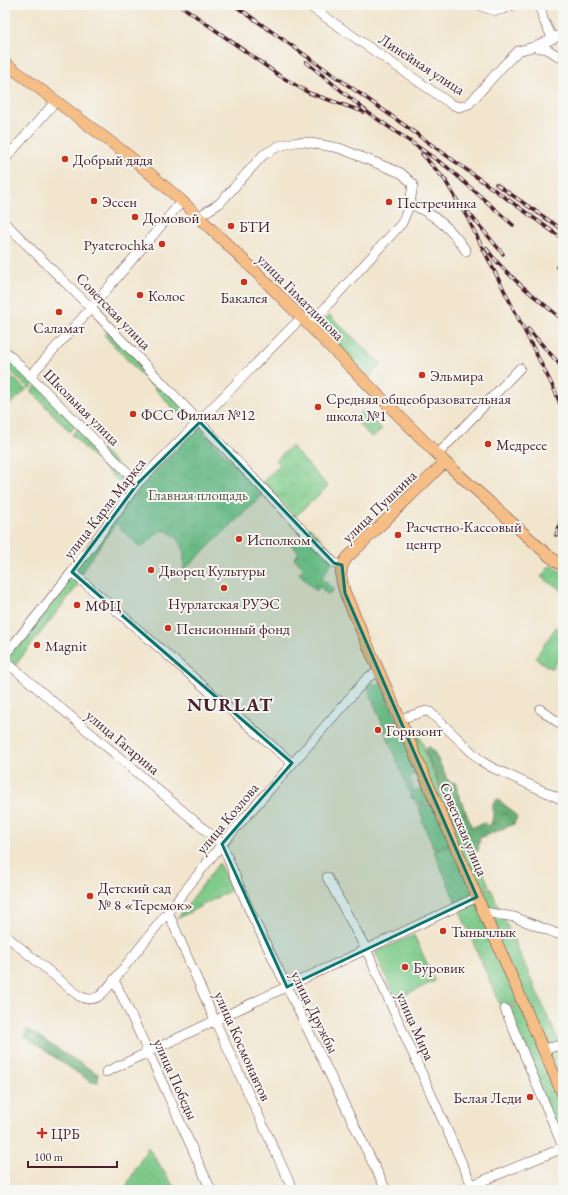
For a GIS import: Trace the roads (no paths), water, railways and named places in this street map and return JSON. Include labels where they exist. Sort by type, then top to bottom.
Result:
[{"type":"main road","name":"улица Гиматдинова","points":[[5,64],[143,167],[182,201],[441,458],[549,556],[563,566]]},
{"type":"main road","name":"улица Пушкина","points":[[342,570],[350,554],[441,458]]},
{"type":"main road","name":"Советская улица","points":[[342,570],[345,593],[563,1095]]},
{"type":"street","points":[[481,6],[493,11],[502,11],[513,5]]},
{"type":"street","name":"Линейная улица","points":[[310,6],[451,104],[460,107],[469,104],[518,51],[533,47]]},
{"type":"street","points":[[539,6],[546,27],[553,39]]},
{"type":"street","points":[[533,47],[563,34]]},
{"type":"street","points":[[533,47],[547,49],[563,59]]},
{"type":"street","points":[[5,160],[56,101]]},
{"type":"street","name":"улица Карла Маркса","points":[[5,655],[72,572],[138,483],[305,322],[325,308],[402,224],[410,204],[413,184],[401,173],[339,148],[305,142],[296,142],[279,146],[263,155],[253,164],[220,203],[198,217]]},
{"type":"street","points":[[31,376],[182,201]]},
{"type":"street","points":[[410,204],[424,210],[448,227],[466,252]]},
{"type":"street","name":"Советская улица","points":[[5,223],[91,308],[342,570]]},
{"type":"street","name":"Школьная улица","points":[[5,351],[138,483]]},
{"type":"street","points":[[441,458],[520,368]]},
{"type":"street","points":[[72,572],[292,763]]},
{"type":"street","name":"улица Гагарина","points":[[5,661],[222,844]]},
{"type":"street","name":"улица Козлова","points":[[5,935],[79,996],[91,1000],[98,997],[114,980],[222,844],[292,763],[368,677],[380,672]]},
{"type":"street","points":[[540,709],[563,726]]},
{"type":"street","points":[[400,719],[426,711],[430,712],[481,762],[563,800]]},
{"type":"street","name":"улица Дружбы","points":[[222,844],[241,891],[386,1190]]},
{"type":"street","name":"улица Мира","points":[[327,876],[366,949],[473,1187]]},
{"type":"street","points":[[106,1072],[477,897]]},
{"type":"street","name":"улица Космонавтов","points":[[168,912],[215,1020],[293,1190]]},
{"type":"street","points":[[484,912],[514,917],[563,936]]},
{"type":"street","name":"улица Победы","points":[[114,980],[138,1027],[211,1190]]},
{"type":"street","points":[[460,1190],[473,1187],[563,1148],[505,1009]]},
{"type":"street","points":[[543,1049],[563,1045]]},
{"type":"railway","points":[[180,5],[280,76],[309,93],[364,112]]},
{"type":"railway","points":[[234,5],[563,239]]},
{"type":"railway","points":[[306,62],[370,114],[447,167],[513,225]]},
{"type":"railway","points":[[422,154],[446,181]]},
{"type":"railway","points":[[443,177],[467,217],[555,391],[563,412]]},
{"type":"railway","points":[[496,184],[563,230]]},
{"type":"railway","points":[[468,212],[503,254]]},
{"type":"railway","points":[[486,248],[512,277],[563,320]]},
{"type":"railway","points":[[557,267],[563,272]]},
{"type":"railway","points":[[528,329],[563,368]]},
{"type":"railway","points":[[556,535],[563,514]]},
{"type":"place","name":"Добрый дядя","points":[[65,159]]},
{"type":"place","name":"Эссен","points":[[94,201]]},
{"type":"place","name":"Пестречинка","points":[[389,202]]},
{"type":"place","name":"Домовой","points":[[135,217]]},
{"type":"place","name":"БТИ","points":[[231,226]]},
{"type":"place","name":"Pyaterochka","points":[[162,244]]},
{"type":"place","name":"Бакалея","points":[[244,282]]},
{"type":"place","name":"Колос","points":[[140,295]]},
{"type":"place","name":"Саламат","points":[[59,312]]},
{"type":"place","name":"Эльмира","points":[[422,375]]},
{"type":"place","name":"Средняя общеобразовательная школа №1","points":[[318,407]]},
{"type":"place","name":"ФСС Филиал №12","points":[[133,414]]},
{"type":"place","name":"Медресе","points":[[488,444]]},
{"type":"place","name":"Расчетно-Кассовый центр","points":[[398,535]]},
{"type":"place","name":"Исполком","points":[[239,539]]},
{"type":"place","name":"Дворец Культуры","points":[[151,570]]},
{"type":"place","name":"Нурлатская РУЭС","points":[[224,588]]},
{"type":"place","name":"МФЦ","points":[[77,605]]},
{"type":"place","name":"Пенсионный фонд","points":[[168,628]]},
{"type":"place","name":"Magnit","points":[[37,645]]},
{"type":"place","name":"Горизонт","points":[[378,730]]},
{"type":"place","name":"Детский сад № 8 «Теремок»","points":[[90,896]]},
{"type":"place","name":"Тынычлык","points":[[443,931]]},
{"type":"place","name":"Буровик","points":[[405,967]]},
{"type":"place","name":"Белая Леди","points":[[530,1097]]},
{"type":"place","name":"ЦРБ","points":[[42,1133]]},
{"type":"district","name":"NURLAT","points":[[230,704]]},
{"type":"park label","name":"Главная площадь","points":[[198,494]]}]
